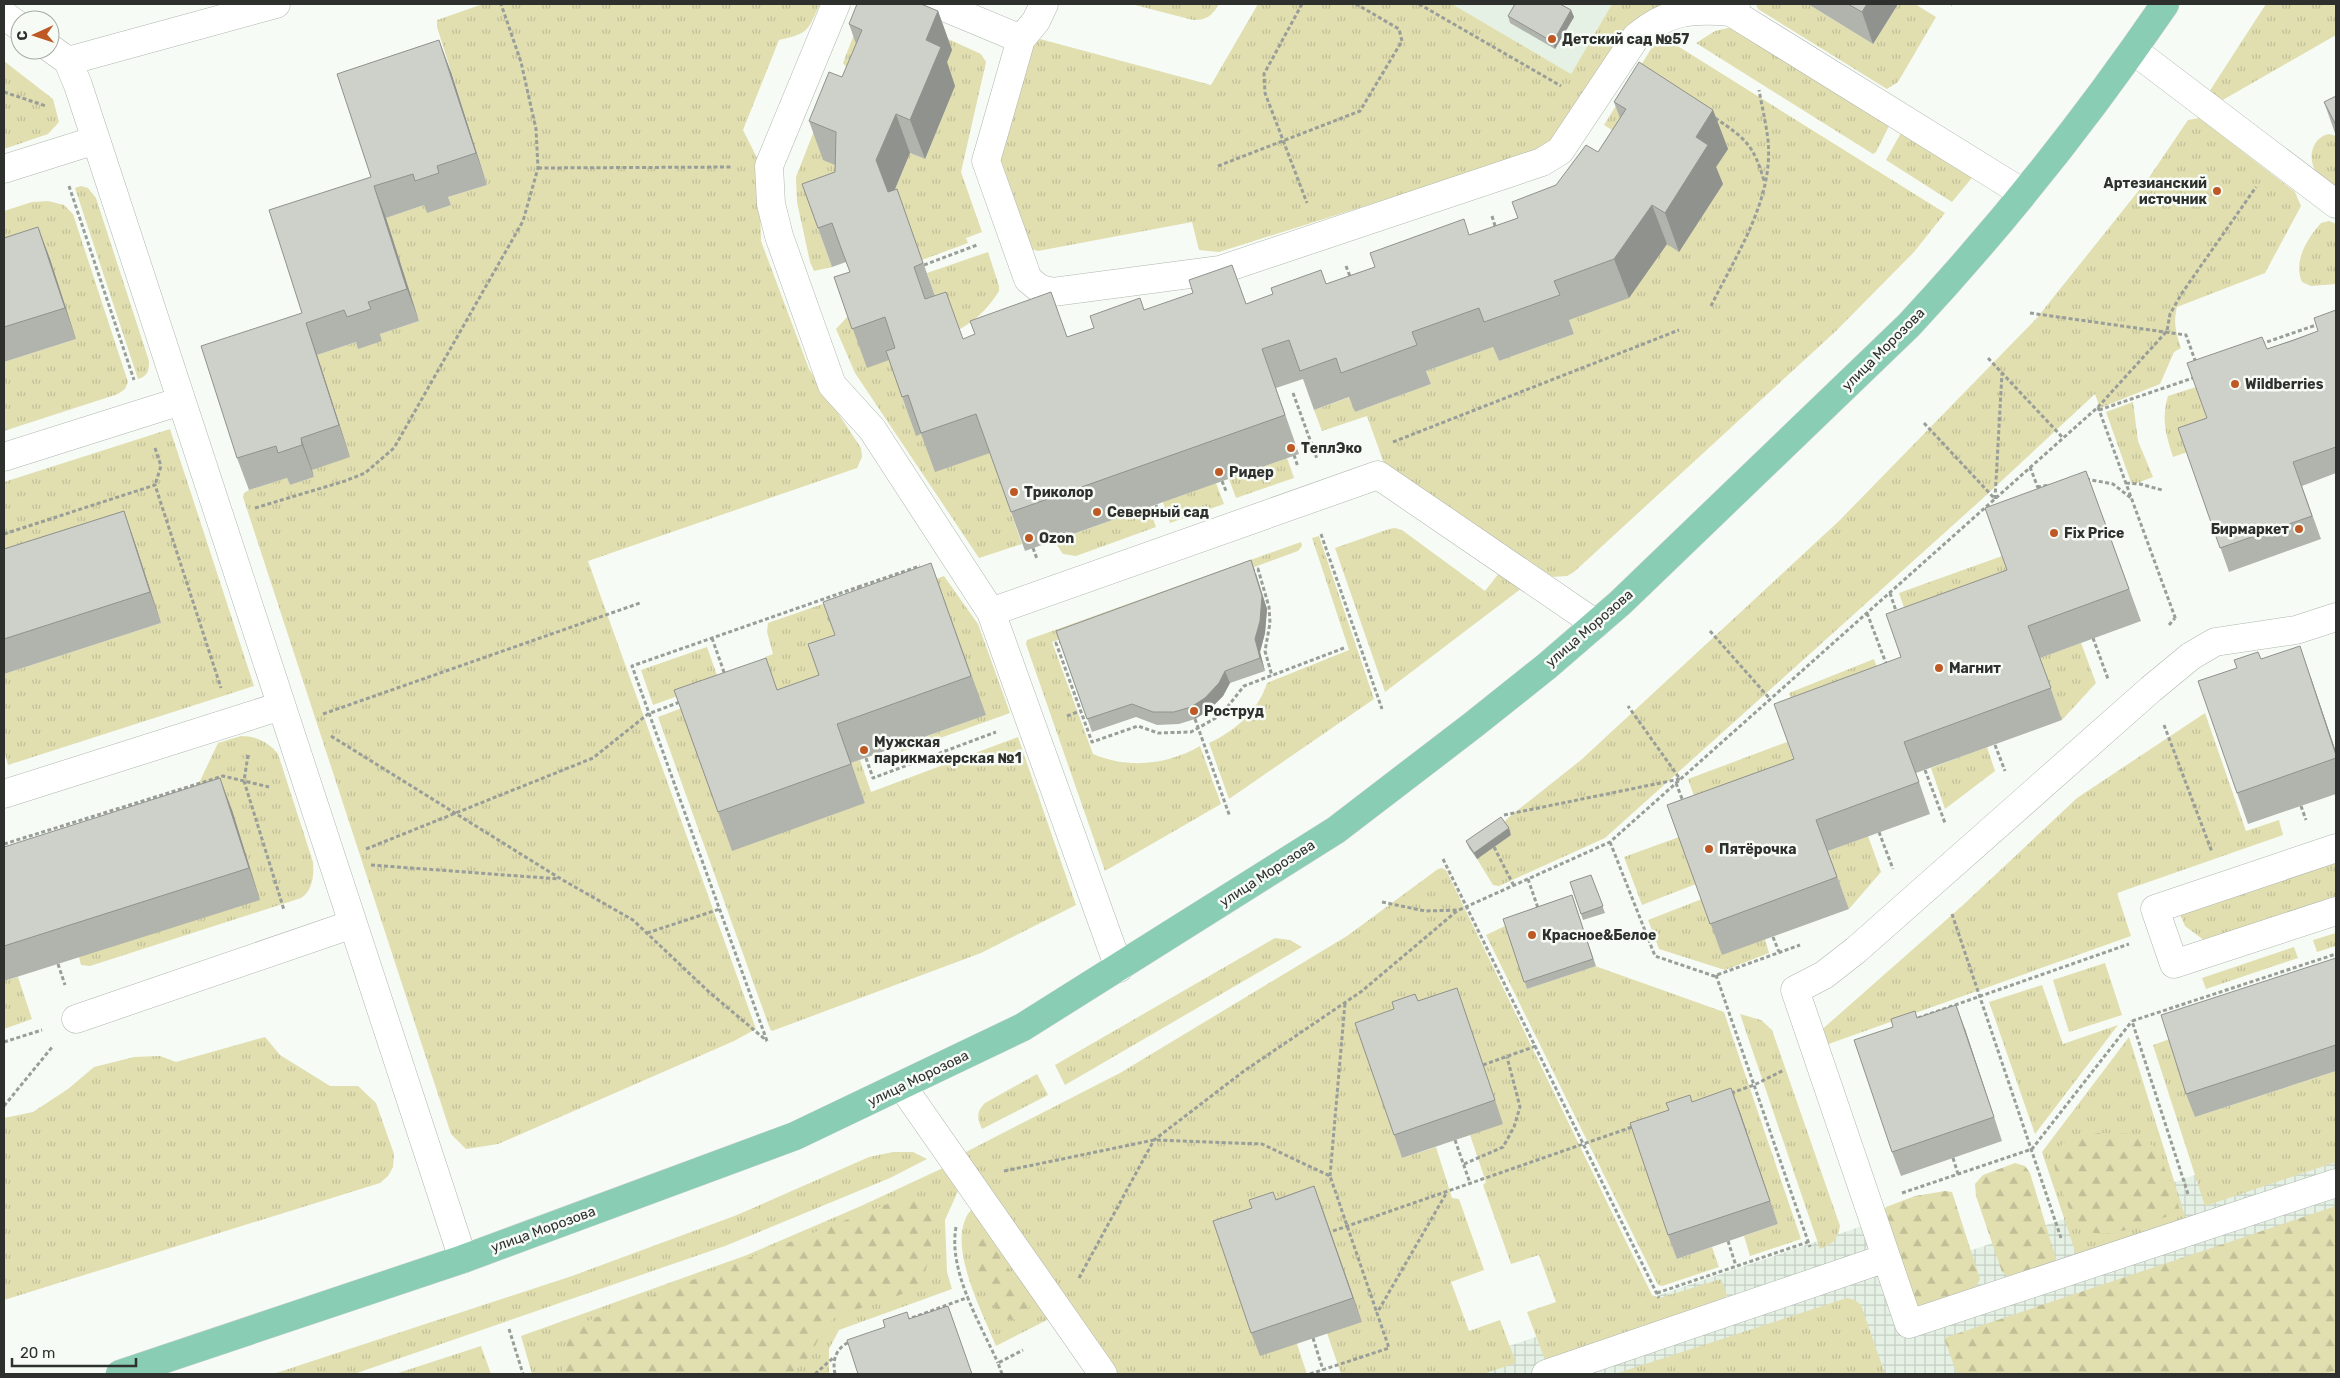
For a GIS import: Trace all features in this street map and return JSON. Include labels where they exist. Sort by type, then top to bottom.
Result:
[{"type":"main road","name":"улица Морозова","points":[[120,1374],[463,1259],[794,1136],[1023,1027],[1336,830],[1488,713],[1620,603],[1909,325],[1962,267],[2024,194],[2133,50],[2165,4]]},
{"type":"street","points":[[60,55],[276,4]]},
{"type":"street","points":[[836,4],[770,166],[771,204],[779,236],[832,385],[872,429],[991,612],[1119,968]]},
{"type":"street","points":[[937,4],[1021,39]]},
{"type":"street","points":[[1044,4],[1033,26],[1021,39],[986,161],[1023,268],[1028,279],[1044,291],[1057,291],[1220,270],[1542,162],[1560,151],[1636,37],[1652,24],[1673,14],[1686,12],[1733,8],[2024,194]]},
{"type":"street","points":[[2133,50],[2336,204]]},
{"type":"street","points":[[60,57],[96,140],[463,1259]]},
{"type":"street","points":[[4,169],[96,140]]},
{"type":"street","points":[[4,456],[182,401]]},
{"type":"street","points":[[991,612],[1378,475],[1596,624]]},
{"type":"street","points":[[2336,616],[2296,630],[2215,642],[2191,656],[2151,689],[1856,950],[1824,975],[1795,990],[1909,1324],[2336,1183]]},
{"type":"street","points":[[4,794],[281,706]]},
{"type":"street","points":[[2336,848],[2155,909],[2174,964],[2336,911]]},
{"type":"street","points":[[76,1019],[353,924]]},
{"type":"street","points":[[902,1086],[1103,1374]]},
{"type":"street","points":[[1546,1374],[1886,1258]]},
{"type":"path","points":[[220,518],[345,481],[365,473],[394,448],[523,221],[538,168],[536,129],[521,62],[501,4]]},
{"type":"path","points":[[1302,4],[1264,74],[1265,93],[1320,236]]},
{"type":"path","points":[[1218,166],[1360,111],[1402,41],[1399,30],[1356,4]]},
{"type":"path","points":[[1419,4],[1591,104]]},
{"type":"path","points":[[1711,306],[1757,211],[1765,184],[1768,142],[1759,90]]},
{"type":"path","points":[[1709,115],[1743,136],[1759,162],[1765,184]]},
{"type":"path","points":[[1060,1312],[1154,1140],[1244,1071],[1362,991],[1459,910],[1610,842],[2030,467],[2099,408],[2167,331],[2170,314],[2182,293],[2254,192],[2267,151]]},
{"type":"path","points":[[58,152],[145,413],[160,466],[155,485],[232,722]]},
{"type":"path","points":[[538,168],[770,166]]},
{"type":"path","points":[[1491,215],[1498,232]]},
{"type":"path","points":[[924,265],[970,248]]},
{"type":"path","points":[[1346,264],[1354,288]]},
{"type":"path","points":[[2030,313],[2186,335],[2197,367]]},
{"type":"path","points":[[2253,347],[2327,321]]},
{"type":"path","points":[[1378,475],[1378,448],[1679,330]]},
{"type":"path","points":[[1988,358],[2063,438]]},
{"type":"path","points":[[1995,499],[2002,374]]},
{"type":"path","points":[[2099,408],[2200,376]]},
{"type":"path","points":[[1294,393],[1319,496],[1382,709]]},
{"type":"path","points":[[2099,408],[2191,656]]},
{"type":"path","points":[[1924,424],[1995,499]]},
{"type":"path","points":[[2030,467],[2040,495]]},
{"type":"path","points":[[2082,478],[2113,484],[2132,498]]},
{"type":"path","points":[[2126,483],[2140,484],[2162,490]]},
{"type":"path","points":[[2038,487],[2055,484]]},
{"type":"path","points":[[4,534],[155,485]]},
{"type":"path","points":[[330,736],[561,879],[633,920],[709,992],[767,1041],[632,666],[927,563],[940,564],[946,572],[962,566]]},
{"type":"path","points":[[1248,572],[1258,569],[1269,607],[1270,623],[1265,651],[1272,676]]},
{"type":"path","points":[[858,587],[861,594]]},
{"type":"path","points":[[1890,593],[1899,618]]},
{"type":"path","points":[[281,706],[305,721],[640,603]]},
{"type":"path","points":[[1867,613],[1888,667]]},
{"type":"path","points":[[2163,632],[2176,618]]},
{"type":"path","points":[[1710,631],[1770,699]]},
{"type":"path","points":[[712,638],[729,684]]},
{"type":"path","points":[[2093,638],[2109,680]]},
{"type":"path","points":[[1065,640],[1056,643],[1092,742],[1138,726],[1150,731],[1166,734],[1184,733],[1199,728],[1221,716],[1244,686],[1344,648]]},
{"type":"path","points":[[2151,689],[2212,852],[2222,854]]},
{"type":"path","points":[[333,862],[593,758],[648,714],[684,701]]},
{"type":"path","points":[[1628,706],[1680,779]]},
{"type":"path","points":[[1195,720],[1230,817]]},
{"type":"path","points":[[866,758],[873,778],[1000,730]]},
{"type":"path","points":[[1996,744],[2008,778]]},
{"type":"path","points":[[1925,770],[1946,827],[1954,821]]},
{"type":"path","points":[[4,844],[223,776],[311,798]]},
{"type":"path","points":[[1504,815],[1680,779]]},
{"type":"path","points":[[244,780],[285,913]]},
{"type":"path","points":[[1676,783],[1685,807]]},
{"type":"path","points":[[88,817],[90,825]]},
{"type":"path","points":[[57,827],[59,834]]},
{"type":"path","points":[[1879,832],[1896,879]]},
{"type":"path","points":[[1610,842],[1655,956],[1716,975],[1806,942]]},
{"type":"path","points":[[1494,847],[1514,886]]},
{"type":"path","points":[[1444,859],[1674,1330]]},
{"type":"path","points":[[333,862],[561,879]]},
{"type":"path","points":[[1938,876],[2072,1271]]},
{"type":"path","points":[[1528,879],[1540,914]]},
{"type":"path","points":[[1382,902],[1425,911],[1459,910]]},
{"type":"path","points":[[646,933],[720,909]]},
{"type":"path","points":[[1916,1019],[2163,932]]},
{"type":"path","points":[[1773,937],[1779,952]]},
{"type":"path","points":[[1895,1195],[2032,1149],[2132,1021],[2336,954]]},
{"type":"path","points":[[2310,963],[2312,972]]},
{"type":"path","points":[[1716,975],[1822,1280]]},
{"type":"path","points":[[2198,999],[2201,1008]]},
{"type":"path","points":[[1310,1374],[1389,1348],[1330,1176],[1346,1002]]},
{"type":"path","points":[[4,1042],[76,1019]]},
{"type":"path","points":[[4,1106],[76,1019]]},
{"type":"path","points":[[2132,1021],[2199,1229]]},
{"type":"path","points":[[1483,1065],[1536,1046]]},
{"type":"path","points":[[1728,1094],[1754,1085],[1816,1054]]},
{"type":"path","points":[[1464,1164],[1503,1147],[1514,1127],[1520,1108],[1507,1057]]},
{"type":"path","points":[[1333,1231],[1638,1126]]},
{"type":"path","points":[[1002,1374],[959,1274],[954,1235],[958,1216],[970,1183],[1154,1140],[1262,1144],[1330,1176]]},
{"type":"path","points":[[1455,1140],[1470,1183]]},
{"type":"path","points":[[1953,1158],[1958,1174]]},
{"type":"path","points":[[1377,1313],[1447,1192]]},
{"type":"path","points":[[1728,1242],[1736,1266]]},
{"type":"path","points":[[1657,1293],[1808,1242]]},
{"type":"path","points":[[898,1323],[969,1297]]},
{"type":"path","points":[[509,1329],[523,1374]]},
{"type":"path","points":[[1313,1338],[1323,1370]]},
{"type":"path","points":[[815,1374],[834,1357],[841,1346],[854,1339]]},
{"type":"path","points":[[998,1363],[1023,1350]]},
{"type":"path","points":[[834,1357],[835,1374]]},
{"type":"shaded area","name":"Детский сад №57","points":[[1452,4],[1612,4],[1571,74]]},
{"type":"shaded area","points":[[2336,1128],[2336,1374],[1427,1374],[1862,1226],[1954,1256]]},
{"type":"green space","points":[[483,4],[820,4],[806,30],[797,35],[779,40],[743,130],[759,162],[761,241],[809,369],[861,448],[862,457],[857,468],[588,561],[756,1029],[734,1041],[498,1144],[466,1149],[451,1134],[243,497],[244,493],[249,490],[287,478],[290,485],[314,477],[312,470],[317,355],[356,342],[382,341],[380,334],[419,321],[386,218],[424,205],[451,205],[448,197],[487,185],[437,27],[437,20]]},
{"type":"green space","points":[[1131,4],[1219,4],[1209,16],[1193,20]]},
{"type":"green space","points":[[1258,4],[1452,4],[1571,74],[1612,4],[1669,4],[1552,144],[1533,153],[1219,252],[1199,250],[1192,222],[1038,251],[1031,249],[998,168],[1029,49],[1040,39],[1211,85]]},
{"type":"green space","points":[[1756,4],[1808,4],[1873,44],[1898,4],[1915,4],[1936,17],[1898,82],[1887,89],[1758,9]]},
{"type":"green space","points":[[2266,4],[2336,4],[2336,35],[2221,101],[2209,92]]},
{"type":"green space","points":[[878,7],[981,54],[986,62],[961,172],[982,232],[966,238],[968,243],[922,260],[911,229],[891,199],[910,153],[925,159],[955,86],[850,72],[843,63],[861,16]]},
{"type":"green space","points":[[1728,28],[1741,29],[1890,124],[1876,152],[1873,154],[1696,43],[1715,31]]},
{"type":"green space","points":[[1668,40],[1945,213],[1914,252],[1836,331],[1574,572],[1567,576],[1551,577],[1386,469],[1367,416],[1322,431],[1314,410],[1350,397],[1355,412],[1431,384],[1426,371],[1493,347],[1499,361],[1574,334],[1569,320],[1629,141],[1604,125],[1651,49],[1658,43]]},
{"type":"green space","points":[[4,61],[53,99],[59,122],[48,134],[4,149]]},
{"type":"green space","points":[[823,108],[850,171],[816,223],[832,267],[814,271],[810,262],[797,202],[796,177]]},
{"type":"green space","points":[[2199,118],[2295,192],[2301,206],[2265,273],[2177,307],[2175,318],[2181,348],[2174,352],[2160,384],[2100,408],[2095,394],[1981,500],[1605,838],[1499,886],[1493,885],[1477,859],[1511,835],[1503,823],[1581,760],[1839,521],[2036,319],[2148,179],[2188,120]]},
{"type":"green space","points":[[1902,131],[1975,174],[1952,202],[1886,160]]},
{"type":"green space","points":[[2329,134],[2336,136],[2336,192],[2316,172],[2312,161],[2315,144],[2323,136]]},
{"type":"green space","points":[[81,186],[88,188],[96,198],[149,361],[147,373],[138,379],[75,188]]},
{"type":"green space","points":[[48,201],[64,205],[73,214],[128,382],[125,389],[118,394],[4,431],[4,362],[76,339],[4,273],[4,211],[32,202]]},
{"type":"green space","points":[[2329,221],[2336,224],[2336,284],[2311,286],[2302,282],[2299,266],[2300,258],[2306,243],[2316,229],[2321,223]]},
{"type":"green space","points":[[988,252],[999,291],[974,320],[966,326],[939,338],[937,302],[927,273]]},
{"type":"green space","points":[[848,316],[899,356],[900,391],[916,435],[922,434],[990,453],[1022,544],[979,558],[855,373],[836,329]]},
{"type":"green space","points":[[2196,387],[2216,442],[2173,457],[2165,427],[2168,396]]},
{"type":"green space","points":[[2133,402],[2138,441],[2153,477],[2132,485],[2106,412]]},
{"type":"green space","points":[[170,429],[254,686],[8,765],[4,750],[4,674],[161,623],[4,585],[4,482]]},
{"type":"green space","points":[[1287,458],[1294,478],[1236,498],[1229,479]]},
{"type":"green space","points":[[1216,483],[1224,504],[1170,523],[1163,502]]},
{"type":"green space","points":[[1149,507],[1156,527],[1076,556],[1063,554],[1054,541]]},
{"type":"green space","points":[[1395,528],[1402,530],[1485,591],[1499,573],[1522,588],[1385,692],[1335,548]]},
{"type":"green space","points":[[1319,536],[1374,699],[1229,799],[1209,743],[1228,732],[1252,711],[1267,683],[1349,650],[1312,538]]},
{"type":"green space","points":[[1301,542],[1302,546],[1298,551],[1052,642],[1093,754],[1120,762],[1147,763],[1174,757],[1200,746],[1221,804],[1105,871],[1026,644],[1027,640]]},
{"type":"green space","points":[[2002,556],[2018,601],[1915,639],[1899,593]]},
{"type":"green space","points":[[944,576],[978,624],[1010,713],[901,752],[900,746],[985,715],[875,601]]},
{"type":"green space","points":[[843,597],[856,635],[791,729],[765,657],[773,654],[767,632],[768,623]]},
{"type":"green space","points":[[2081,643],[2096,683],[2062,720],[2039,658]]},
{"type":"green space","points":[[707,647],[719,681],[653,705],[641,670]]},
{"type":"green space","points":[[1874,659],[1888,698],[1802,729],[1789,693]]},
{"type":"green space","points":[[722,693],[865,803],[851,763],[860,760],[871,792],[1018,737],[1076,905],[981,953],[772,1031],[658,717]]},
{"type":"green space","points":[[2205,713],[2246,831],[2279,820],[2283,835],[2117,893],[2131,936],[1823,1046],[1818,1033],[1962,906],[2077,798]]},
{"type":"green space","points":[[241,736],[262,740],[278,754],[313,862],[313,877],[308,891],[301,898],[90,966],[81,965],[79,957],[188,793],[200,781],[218,743]]},
{"type":"green space","points":[[1787,742],[1806,791],[1705,827],[1688,779]]},
{"type":"green space","points":[[1987,747],[1995,771],[1945,809],[1931,768]]},
{"type":"green space","points":[[1868,836],[1881,872],[1849,909],[1828,851]]},
{"type":"green space","points":[[1679,837],[1696,884],[1642,905],[1624,857]]},
{"type":"green space","points":[[2336,862],[2336,901],[2205,941],[2185,926],[2180,914]]},
{"type":"green space","points":[[1438,869],[1446,870],[1652,1295],[1660,1298],[1721,1279],[1727,1295],[1725,1299],[1545,1360],[1527,1312],[1556,1302],[1539,1255],[1511,1264],[1483,1185],[1486,1182],[1470,1135],[1503,1123],[1364,1047],[1402,1158],[1436,1147],[1452,1198],[1459,1199],[1484,1270],[1451,1282],[1469,1331],[1500,1320],[1516,1363],[1483,1374],[1341,1374],[1327,1333],[1361,1321],[1323,1210],[1297,1344],[1307,1374],[1113,1374],[964,1153],[1120,1073],[1347,936]]},
{"type":"green space","points":[[1702,899],[1765,939],[1769,953],[1725,970],[1659,949],[1648,920]]},
{"type":"green space","points":[[1505,926],[1527,989],[1595,966],[1724,1012],[1801,1239],[1750,1256],[1744,1236],[1778,1224],[1740,1112],[1677,1259],[1712,1247],[1719,1267],[1662,1286],[1658,1285],[1486,935]]},
{"type":"green space","points":[[2336,933],[2336,946],[2317,952],[2313,940]]},
{"type":"green space","points":[[1275,938],[1290,940],[1302,947],[1065,1085],[1055,1065]]},
{"type":"green space","points":[[2294,947],[2298,958],[2206,989],[2202,978]]},
{"type":"green space","points":[[2105,963],[2122,1015],[2069,1032],[2053,980]]},
{"type":"green space","points":[[18,977],[32,1019],[4,1029],[4,981]]},
{"type":"green space","points":[[2042,985],[2063,1044],[2118,1025],[2035,1134],[1989,1002]]},
{"type":"green space","points":[[1740,1014],[1761,1020],[1772,1030],[1840,1226],[1834,1241],[1820,1249]]},
{"type":"green space","points":[[265,1037],[280,1055],[330,1086],[358,1086],[376,1103],[394,1154],[393,1167],[388,1176],[380,1183],[4,1300],[4,1118],[33,1112],[68,1089],[94,1067],[134,1057],[160,1056],[176,1062]]},
{"type":"green space","points":[[2129,1037],[2186,1219],[2077,1257],[2042,1152]]},
{"type":"green space","points":[[2170,1039],[2195,1117],[2336,1071],[2336,1162],[2205,1206],[2153,1045]]},
{"type":"green space","points":[[1037,1074],[1048,1095],[982,1129],[978,1115],[985,1103]]},
{"type":"green space","points":[[2098,1133],[2135,1134],[2156,1148],[2174,1191],[2180,1211],[2144,1225],[2114,1232],[2100,1233],[2088,1231],[2079,1226],[2061,1187],[2055,1169],[2054,1155],[2059,1147],[2069,1141]]},
{"type":"green space","points":[[893,1152],[913,1152],[927,1159],[890,1178],[725,1246],[354,1374],[273,1374],[572,1276],[737,1215],[869,1157]]},
{"type":"green space","points":[[2015,1163],[2025,1166],[2030,1173],[2056,1259],[2047,1267],[2011,1278],[2002,1272],[1976,1196],[1975,1184],[1983,1175]]},
{"type":"green space","points":[[943,1168],[958,1191],[945,1220],[947,1272],[952,1289],[839,1330],[829,1349],[829,1374],[532,1374],[521,1336],[747,1255]]},
{"type":"green space","points":[[1945,1191],[1952,1192],[1980,1279],[1977,1285],[1963,1294],[1919,1307],[1907,1297],[1882,1215],[1886,1207],[1915,1196]]},
{"type":"green space","points":[[905,1197],[923,1198],[927,1201],[930,1208],[932,1219],[931,1245],[926,1270],[921,1280],[909,1291],[837,1316],[826,1326],[808,1358],[790,1374],[562,1374],[569,1333],[577,1325]]},
{"type":"green space","points":[[976,1204],[1051,1318],[996,1346],[970,1283],[962,1249],[962,1234],[965,1220]]},
{"type":"green space","points":[[2336,1206],[2336,1374],[1957,1374],[1944,1338]]},
{"type":"green space","points":[[978,1234],[986,1235],[1029,1299],[1030,1306],[1024,1317],[1013,1320],[1003,1318],[989,1300],[978,1278],[973,1255],[974,1244]]},
{"type":"green space","points":[[1847,1298],[1855,1300],[1861,1305],[1885,1374],[1615,1374]]},
{"type":"green space","points":[[481,1346],[491,1374],[395,1374]]},
{"type":"building","points":[[857,4],[921,4],[938,11],[926,40],[941,47],[910,120],[896,114],[876,160],[888,192],[897,189],[923,263],[914,267],[925,299],[946,292],[963,339],[975,334],[970,321],[1051,292],[1067,337],[1094,328],[1090,316],[1140,298],[1144,310],[1193,293],[1189,280],[1232,265],[1246,304],[1273,294],[1271,288],[1321,270],[1326,284],[1375,267],[1370,253],[1464,219],[1469,235],[1518,218],[1512,202],[1556,185],[1586,145],[1598,152],[1626,109],[1614,102],[1639,62],[1713,110],[1696,137],[1708,145],[1665,213],[1652,205],[1614,259],[1554,281],[1560,295],[1484,322],[1479,308],[1412,332],[1417,345],[1341,373],[1336,358],[1300,371],[1289,340],[1262,349],[1285,415],[1011,512],[976,414],[921,433],[908,395],[902,397],[886,351],[895,348],[885,317],[852,329],[834,277],[850,272],[832,223],[818,228],[802,184],[835,172],[836,132],[809,121],[829,72],[842,77],[862,30],[849,24]]},
{"type":"building","points":[[1515,4],[1560,4],[1571,10],[1553,42],[1508,16]]},
{"type":"building","points":[[1848,4],[1867,4],[1862,12]]},
{"type":"building","points":[[439,40],[476,153],[437,166],[439,173],[415,181],[413,174],[374,186],[407,289],[368,302],[371,309],[347,317],[344,310],[306,323],[339,425],[301,438],[302,445],[278,453],[276,446],[237,458],[201,346],[302,313],[269,210],[371,177],[337,74]]},
{"type":"building","points":[[2336,96],[2336,125],[2324,102]]},
{"type":"building","points":[[38,227],[65,308],[4,327],[4,238]]},
{"type":"building","points":[[2336,310],[2336,447],[2293,462],[2312,516],[2220,548],[2178,428],[2207,418],[2187,363],[2262,337],[2267,349],[2294,340],[2318,331],[2314,318]]},
{"type":"building","points":[[2086,471],[2129,589],[2028,626],[2051,688],[1904,742],[1919,782],[1816,820],[1837,877],[1710,924],[1667,805],[1794,759],[1774,704],[1901,657],[1886,614],[2007,570],[1985,508]]},
{"type":"building","points":[[124,511],[150,592],[4,639],[4,549]]},
{"type":"building","points":[[1251,560],[1262,596],[1260,621],[1255,639],[1260,658],[1225,671],[1219,683],[1205,698],[1191,707],[1174,712],[1153,712],[1132,704],[1087,719],[1056,631]]},
{"type":"building","points":[[931,563],[971,676],[837,724],[851,764],[718,812],[674,690],[766,658],[777,690],[819,675],[808,644],[835,635],[823,602]]},
{"type":"building","points":[[2300,646],[2336,758],[2237,793],[2198,681],[2237,668],[2234,660],[2258,652],[2261,659]]},
{"type":"building","points":[[220,778],[249,868],[4,946],[4,847]]},
{"type":"building","points":[[1501,817],[1509,828],[1474,853],[1466,841]]},
{"type":"building","points":[[1591,875],[1603,906],[1581,914],[1570,882]]},
{"type":"building","points":[[1572,895],[1593,959],[1524,982],[1503,919]]},
{"type":"building","points":[[2336,958],[2336,1045],[2186,1094],[2161,1015]]},
{"type":"building","points":[[1457,988],[1495,1100],[1394,1135],[1355,1023],[1394,1009],[1392,1002],[1415,994],[1418,1001]]},
{"type":"building","points":[[1956,1005],[1994,1117],[1892,1152],[1854,1040],[1893,1027],[1891,1019],[1915,1011],[1917,1018]]},
{"type":"building","points":[[1731,1088],[1770,1201],[1668,1235],[1630,1123],[1669,1110],[1666,1103],[1690,1095],[1692,1102]]},
{"type":"building","points":[[1314,1186],[1353,1298],[1251,1333],[1213,1221],[1252,1208],[1249,1200],[1273,1192],[1276,1200]]},
{"type":"building","points":[[948,1306],[972,1374],[858,1374],[847,1340],[885,1327],[883,1320],[907,1312],[909,1319]]},
{"type":"place","name":"Детский сад №57","points":[[1552,39]]},
{"type":"place","name":"Артезианский источник","points":[[2217,191]]},
{"type":"place","name":"Wildberries","points":[[2235,384]]},
{"type":"place","name":"ТеплЭко","points":[[1291,448]]},
{"type":"place","name":"Ридер","points":[[1219,472]]},
{"type":"place","name":"Триколор","points":[[1014,492]]},
{"type":"place","name":"Северный сад","points":[[1097,512]]},
{"type":"place","name":"Бирмаркет","points":[[2299,529]]},
{"type":"place","name":"Fix Price","points":[[2054,533]]},
{"type":"place","name":"Ozon","points":[[1029,538]]},
{"type":"place","name":"Магнит","points":[[1939,668]]},
{"type":"place","name":"Роструд","points":[[1194,711]]},
{"type":"place","name":"Мужская парикмахерская №1","points":[[864,750]]},
{"type":"place","name":"Пятёрочка","points":[[1709,849]]},
{"type":"place","name":"Красное&Белое","points":[[1532,935]]}]
